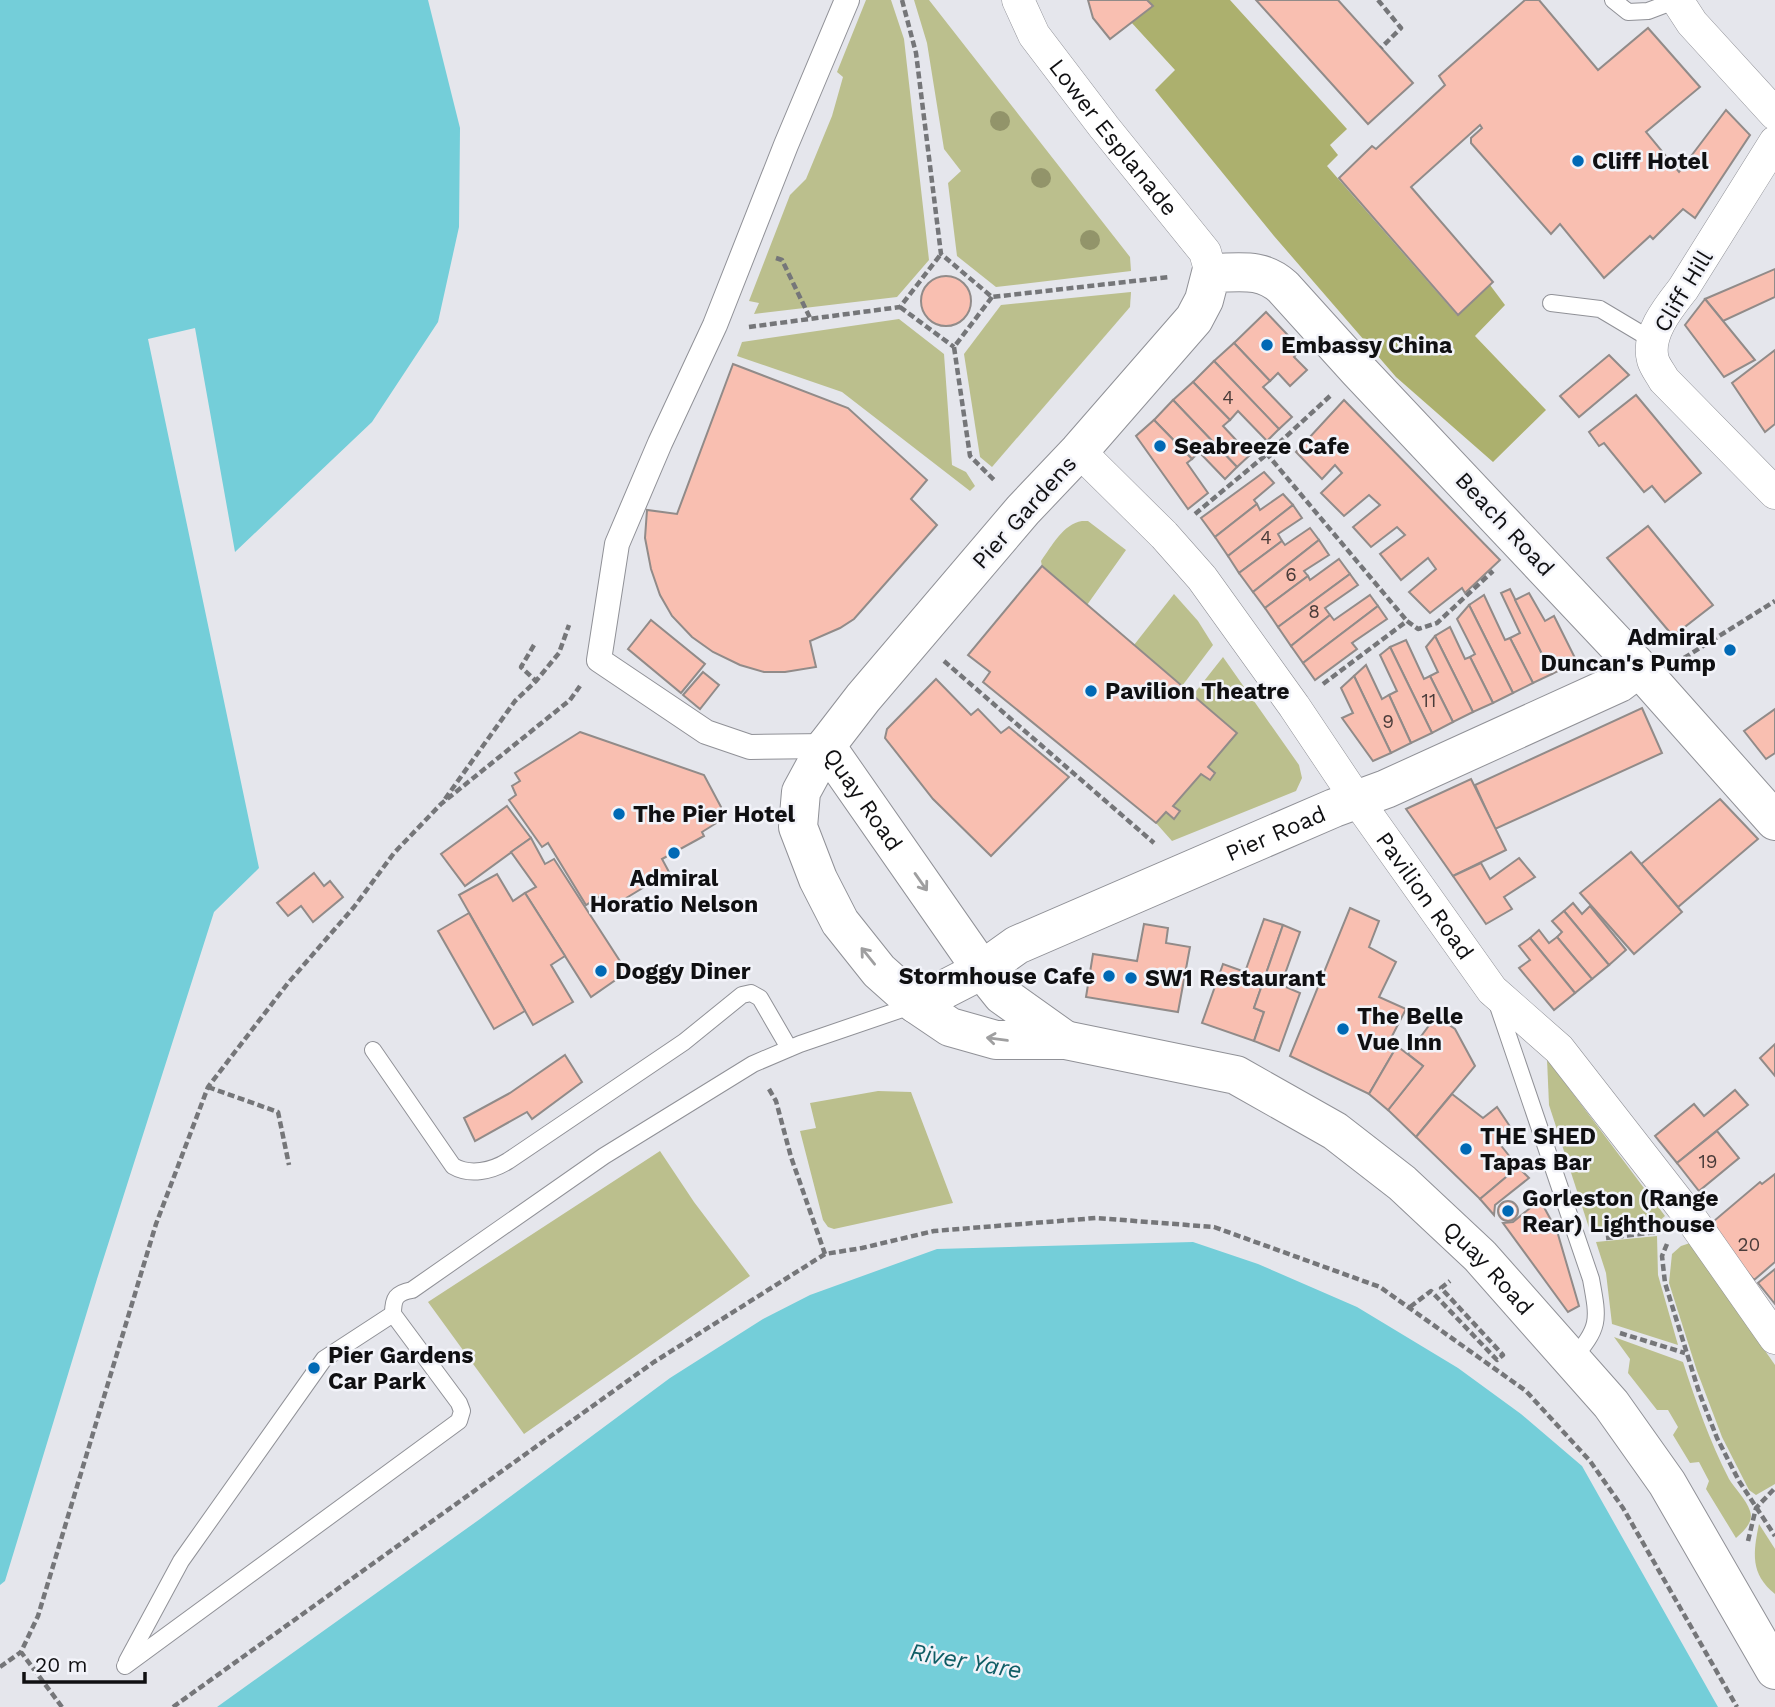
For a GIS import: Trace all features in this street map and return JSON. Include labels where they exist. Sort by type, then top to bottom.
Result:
[{"type":"street","points":[[826,746],[750,747],[706,732],[599,660],[617,544],[715,325],[847,0]]},
{"type":"street","name":"Lower Esplanade","points":[[1018,0],[1034,36],[1205,252],[1211,273]]},
{"type":"street","points":[[1677,0],[1692,23],[1775,114]]},
{"type":"street","name":"Cliff Hill","points":[[1775,142],[1683,289],[1667,309],[1652,340],[1653,361],[1664,380],[1775,493]]},
{"type":"street","name":"Beach Road","points":[[1211,273],[1262,273],[1274,279],[1524,543],[1775,821]]},
{"type":"street","name":"Pier Gardens","points":[[826,746],[863,698],[1023,510],[1079,451],[1194,319],[1204,300],[1211,273]]},
{"type":"street","name":"Pavilion Road","points":[[1079,451],[1164,535],[1202,579],[1492,990],[1559,1049],[1681,1225],[1775,1338]]},
{"type":"street","name":"Pier Road","points":[[916,1004],[982,970],[1017,945],[1386,789],[1619,683],[1639,668]]},
{"type":"street","name":"Quay Road","points":[[1065,1041],[1002,995],[826,746],[801,792],[799,827],[818,879],[840,922],[880,971],[916,1004],[950,1027],[996,1040],[1065,1041],[1236,1075],[1335,1130],[1402,1183],[1581,1350],[1611,1404],[1667,1482],[1775,1670]]},
{"type":"lane","points":[[1613,0],[1628,12],[1647,11],[1677,0]]},
{"type":"lane","points":[[1550,303],[1600,309],[1652,340]]},
{"type":"lane","points":[[1492,990],[1591,1279],[1598,1316],[1581,1350]]},
{"type":"lane","points":[[373,1050],[453,1167],[460,1171],[474,1172],[498,1167],[508,1161],[684,1042],[742,995],[751,993],[760,998],[789,1048]]},
{"type":"lane","points":[[393,1314],[324,1359],[181,1561],[125,1666],[459,1421],[462,1411],[459,1403],[393,1314],[393,1300],[399,1293],[412,1290],[604,1156],[753,1063],[916,1004]]},
{"type":"path","points":[[902,0],[916,53],[941,254],[992,297],[1211,273]]},
{"type":"path","points":[[1378,0],[1401,28],[1381,48]]},
{"type":"path","points":[[745,247],[782,260],[811,320]]},
{"type":"path","points":[[715,325],[737,328],[900,307],[941,254]]},
{"type":"path","points":[[954,347],[992,297]]},
{"type":"path","points":[[900,307],[954,347],[970,456],[1023,510]]},
{"type":"path","points":[[1164,535],[1208,504],[1267,454],[1358,370]]},
{"type":"path","points":[[1267,454],[1407,621],[1418,629],[1437,623],[1524,543]]},
{"type":"path","points":[[1676,662],[1775,601]]},
{"type":"path","points":[[441,804],[515,702],[537,681],[559,653],[570,620]]},
{"type":"path","points":[[1294,706],[1407,621]]},
{"type":"path","points":[[915,640],[942,660],[1187,871]]},
{"type":"path","points":[[534,645],[521,667],[537,681]]},
{"type":"path","points":[[0,1667],[21,1652],[38,1616],[156,1224],[208,1087],[288,983],[354,907],[394,853],[441,804],[570,700],[599,660]]},
{"type":"path","points":[[753,1063],[776,1101],[791,1157],[825,1254]]},
{"type":"path","points":[[208,1087],[278,1112],[289,1165]]},
{"type":"path","points":[[173,1707],[654,1362],[825,1254],[934,1231],[1096,1217],[1214,1227],[1380,1287],[1526,1391],[1590,1461],[1623,1508],[1737,1707]]},
{"type":"path","points":[[1578,1241],[1656,1232],[1681,1225]]},
{"type":"path","points":[[1681,1225],[1662,1256],[1665,1283],[1686,1353],[1717,1438],[1739,1481],[1775,1536]]},
{"type":"path","points":[[1410,1307],[1431,1291],[1497,1360],[1503,1355],[1441,1288]]},
{"type":"path","points":[[1581,1350],[1612,1330],[1686,1353]]},
{"type":"path","points":[[1746,1547],[1756,1508],[1775,1488]]},
{"type":"path","points":[[21,1652],[62,1707]]},
{"type":"green space","points":[[866,0],[891,0],[904,39],[929,260],[897,297],[754,314],[759,303],[749,301],[790,195],[806,179],[832,116],[843,77],[837,72]]},
{"type":"green space","points":[[914,0],[929,0],[1130,257],[1131,271],[996,287],[957,256],[948,183],[961,171],[944,149],[927,43]]},
{"type":"green space","points":[[1147,0],[1230,0],[1347,129],[1330,145],[1338,155],[1327,166],[1457,315],[1490,285],[1505,305],[1475,336],[1546,410],[1493,462],[1396,377],[1274,236],[1155,90],[1175,70],[1131,22]]},
{"type":"green space","points":[[1131,292],[1130,307],[992,467],[980,457],[964,354],[1001,305]]},
{"type":"green space","points":[[899,319],[944,354],[952,465],[966,472],[975,486],[970,491],[842,392],[737,356],[742,342]]},
{"type":"green space","points":[[1088,521],[1126,550],[1087,605],[1042,566],[1041,561],[1069,526]]},
{"type":"green space","points":[[1174,594],[1198,621],[1213,645],[1182,686],[1134,645]]},
{"type":"green space","points":[[1223,657],[1299,765],[1302,778],[1296,791],[1172,841],[1156,823],[1166,812],[1174,819],[1180,811],[1173,806],[1201,774],[1210,779],[1215,773],[1208,767],[1193,695]]},
{"type":"green space","points":[[1547,1059],[1665,1216],[1653,1226],[1591,1234],[1549,1105]]},
{"type":"green space","points":[[878,1091],[911,1092],[953,1203],[834,1229],[828,1227],[823,1220],[800,1131],[816,1128],[810,1103]]},
{"type":"green space","points":[[660,1151],[694,1202],[750,1276],[524,1434],[428,1302]]},
{"type":"green space","points":[[1657,1236],[1658,1275],[1678,1345],[1612,1324],[1606,1273],[1596,1242]]},
{"type":"green space","points":[[1690,1243],[1775,1365],[1775,1484],[1756,1495],[1749,1490],[1722,1437],[1697,1371],[1669,1283],[1672,1254],[1681,1246]]},
{"type":"green space","points":[[1614,1337],[1683,1362],[1716,1451],[1729,1479],[1750,1511],[1749,1523],[1736,1538],[1706,1489],[1709,1481],[1699,1462],[1690,1463],[1673,1435],[1678,1427],[1668,1410],[1657,1410],[1628,1373],[1630,1359]]},
{"type":"green space","points":[[1759,1524],[1775,1549],[1775,1594],[1757,1571],[1755,1544]]},
{"type":"water","points":[[0,0],[428,0],[460,128],[459,227],[438,322],[372,422],[235,552],[195,328],[148,339],[259,868],[214,912],[97,1279],[5,1581],[0,1585]]},
{"type":"water","name":"River Yare","points":[[1193,1242],[1258,1264],[1357,1307],[1458,1368],[1521,1414],[1582,1466],[1718,1707],[217,1707],[480,1519],[670,1378],[763,1319],[810,1295],[937,1249]]},
{"type":"building","points":[[1088,0],[1147,0],[1153,6],[1110,39],[1093,18]]},
{"type":"building","points":[[1256,0],[1338,0],[1413,83],[1368,124]]},
{"type":"building","name":"Cliff Hotel","points":[[1525,0],[1539,0],[1598,70],[1648,28],[1700,87],[1646,132],[1679,172],[1726,110],[1750,135],[1695,218],[1683,209],[1653,239],[1650,236],[1604,278],[1560,224],[1551,234],[1471,143],[1471,138],[1482,128],[1480,125],[1411,187],[1493,282],[1458,315],[1339,178],[1372,146],[1376,149],[1445,85],[1439,76]]},
{"type":"building","points":[[1775,269],[1775,297],[1723,321],[1705,299]]},
{"type":"building","points":[[946,276],[963,284],[971,301],[963,318],[946,326],[929,318],[921,301],[929,284]]},
{"type":"building","points":[[1705,299],[1755,360],[1724,377],[1685,325]]},
{"type":"building","points":[[1266,312],[1301,349],[1294,357],[1307,370],[1290,386],[1278,373],[1270,381],[1234,343]]},
{"type":"building","points":[[1234,343],[1270,381],[1263,387],[1292,417],[1279,429],[1214,361]]},
{"type":"building","points":[[1775,350],[1775,424],[1765,432],[1732,383]]},
{"type":"building","points":[[1609,355],[1629,375],[1579,417],[1560,396]]},
{"type":"building","points":[[1214,361],[1279,429],[1267,441],[1238,411],[1230,420],[1193,382]]},
{"type":"building","points":[[733,364],[848,408],[927,480],[911,499],[937,525],[854,619],[810,641],[816,667],[764,672],[740,665],[713,652],[692,637],[672,616],[660,595],[651,569],[645,538],[647,510],[677,514]]},
{"type":"building","points":[[1193,382],[1230,420],[1223,426],[1250,455],[1237,467],[1173,400]]},
{"type":"building","points":[[1636,395],[1701,473],[1665,502],[1652,486],[1644,492],[1604,443],[1599,446],[1589,432]]},
{"type":"building","points":[[1173,400],[1237,467],[1225,479],[1199,452],[1192,459],[1154,420]]},
{"type":"building","points":[[1344,400],[1500,560],[1465,593],[1462,588],[1430,613],[1409,592],[1436,569],[1428,558],[1401,580],[1380,554],[1405,535],[1397,527],[1371,547],[1353,527],[1380,505],[1369,495],[1344,516],[1321,493],[1342,473],[1335,465],[1322,479],[1296,452]]},
{"type":"building","points":[[1154,420],[1192,459],[1187,463],[1208,493],[1188,509],[1136,436]]},
{"type":"building","points":[[1264,472],[1274,483],[1254,500],[1257,504],[1215,537],[1201,518]]},
{"type":"building","points":[[1283,494],[1293,505],[1228,556],[1215,537],[1257,504],[1260,510]]},
{"type":"building","points":[[1293,505],[1302,518],[1278,534],[1282,541],[1239,573],[1228,556]]},
{"type":"building","points":[[1648,526],[1713,605],[1673,636],[1607,558]]},
{"type":"building","points":[[1310,528],[1319,540],[1253,592],[1239,573],[1282,541],[1285,545]]},
{"type":"building","points":[[1319,540],[1329,555],[1304,571],[1308,576],[1265,608],[1253,592]]},
{"type":"building","points":[[1339,559],[1350,574],[1278,627],[1265,608],[1308,576],[1310,580]]},
{"type":"building","name":"Pavilion Theatre","points":[[1042,566],[1237,733],[1208,767],[1215,773],[1210,780],[1201,774],[1173,806],[1180,811],[1174,819],[1166,812],[1156,823],[983,682],[990,672],[968,655]]},
{"type":"building","points":[[1350,574],[1358,585],[1325,608],[1330,615],[1291,646],[1278,627]]},
{"type":"building","points":[[1510,589],[1552,674],[1533,683],[1510,638],[1520,633],[1501,593]]},
{"type":"building","points":[[1529,593],[1545,621],[1554,616],[1577,662],[1552,674],[1515,600]]},
{"type":"building","points":[[1370,595],[1378,606],[1303,663],[1291,646],[1330,615],[1334,620]]},
{"type":"building","points":[[1484,595],[1505,640],[1510,638],[1533,683],[1513,693],[1469,605]]},
{"type":"building","points":[[1469,605],[1513,693],[1493,703],[1470,657],[1475,654],[1457,619]]},
{"type":"building","points":[[1378,606],[1387,619],[1352,643],[1357,649],[1315,680],[1303,663]]},
{"type":"building","points":[[651,620],[705,664],[681,693],[628,649]]},
{"type":"building","points":[[1450,627],[1465,659],[1470,657],[1493,703],[1473,712],[1435,636]]},
{"type":"building","points":[[1435,636],[1473,712],[1453,722],[1430,676],[1438,672],[1426,647]]},
{"type":"building","points":[[1406,640],[1424,679],[1430,676],[1453,722],[1432,733],[1390,647]]},
{"type":"building","points":[[1390,647],[1432,733],[1411,743],[1389,695],[1397,691],[1380,655]]},
{"type":"building","points":[[1366,665],[1382,699],[1389,695],[1411,743],[1391,753],[1354,676]]},
{"type":"building","points":[[703,672],[719,685],[700,709],[683,695]]},
{"type":"building","points":[[1354,676],[1391,753],[1373,761],[1342,718],[1353,713],[1341,688]]},
{"type":"building","points":[[936,679],[971,715],[978,709],[1001,733],[1009,727],[1069,777],[991,856],[933,799],[885,738],[887,729]]},
{"type":"building","points":[[1642,708],[1662,753],[1495,829],[1475,785]]},
{"type":"building","points":[[1775,709],[1775,753],[1766,759],[1744,731]]},
{"type":"building","name":"The Pier Hotel","points":[[580,732],[704,775],[721,807],[718,822],[702,832],[704,836],[662,859],[669,872],[608,909],[602,895],[586,905],[548,843],[542,847],[509,800],[516,795],[512,786],[520,781],[515,773]]},
{"type":"building","points":[[1471,779],[1506,850],[1453,876],[1406,809]]},
{"type":"building","points":[[1720,799],[1758,839],[1678,907],[1641,864]]},
{"type":"building","points":[[507,806],[531,838],[465,886],[441,854]]},
{"type":"building","points":[[531,838],[545,864],[554,859],[627,972],[591,997],[525,893],[536,887],[511,852]]},
{"type":"building","points":[[1631,852],[1682,912],[1634,954],[1580,893]]},
{"type":"building","points":[[1519,858],[1535,877],[1504,897],[1512,909],[1486,924],[1453,876],[1481,863],[1490,879]]},
{"type":"building","points":[[314,873],[324,886],[330,881],[343,897],[313,922],[301,906],[288,916],[277,903]]},
{"type":"building","points":[[497,874],[513,901],[525,893],[565,956],[551,965],[573,1002],[533,1025],[459,895]]},
{"type":"building","points":[[1573,903],[1582,914],[1590,906],[1626,950],[1609,965],[1564,911]]},
{"type":"building","points":[[1350,908],[1379,921],[1369,947],[1396,962],[1379,997],[1406,1009],[1390,1040],[1397,1046],[1369,1094],[1290,1056]]},
{"type":"building","points":[[1564,911],[1609,965],[1592,979],[1557,937],[1562,932],[1552,921]]},
{"type":"building","points":[[469,913],[525,1011],[494,1029],[438,931]]},
{"type":"building","points":[[1264,919],[1283,925],[1254,1008],[1264,1012],[1254,1041],[1202,1023],[1223,964],[1245,972]]},
{"type":"building","points":[[1144,924],[1168,928],[1166,943],[1190,947],[1178,1012],[1086,997],[1093,954],[1137,961]]},
{"type":"building","points":[[1283,925],[1300,932],[1281,985],[1300,993],[1279,1051],[1254,1041],[1264,1012],[1254,1008]]},
{"type":"building","points":[[1539,930],[1549,943],[1557,937],[1592,979],[1575,993],[1530,938]]},
{"type":"building","points":[[1530,938],[1575,993],[1554,1010],[1519,968],[1530,960],[1519,946]]},
{"type":"building","points":[[1436,1016],[1455,1029],[1475,1066],[1416,1137],[1388,1110],[1423,1066],[1408,1054]]},
{"type":"building","points":[[1775,1044],[1775,1076],[1760,1058]]},
{"type":"building","points":[[1397,1046],[1423,1066],[1388,1110],[1369,1094]]},
{"type":"building","points":[[565,1055],[582,1082],[532,1119],[527,1112],[475,1141],[464,1118],[510,1093]]},
{"type":"building","points":[[1735,1090],[1748,1105],[1677,1163],[1655,1136],[1694,1104],[1704,1116]]},
{"type":"building","points":[[1452,1094],[1483,1118],[1497,1107],[1513,1131],[1499,1143],[1518,1167],[1480,1199],[1416,1137]]},
{"type":"building","points":[[1717,1131],[1739,1158],[1699,1191],[1677,1163]]},
{"type":"building","points":[[1518,1167],[1529,1178],[1495,1205],[1494,1215],[1480,1199]]},
{"type":"building","points":[[1775,1174],[1775,1262],[1754,1280],[1708,1226],[1760,1182],[1762,1184]]},
{"type":"building","points":[[1540,1200],[1557,1231],[1579,1306],[1568,1312],[1503,1223],[1513,1222]]},
{"type":"building","name":"Gorleston (Range Rear) Lighthouse","points":[[1504,1201],[1512,1201],[1518,1211],[1512,1221],[1504,1221],[1498,1215],[1498,1207]]},
{"type":"building","points":[[1775,1269],[1775,1304],[1758,1283]]},
{"type":"place","name":"Cliff Hotel","points":[[1578,161]]},
{"type":"place","name":"Embassy China","points":[[1267,345]]},
{"type":"place","name":"Seabreeze Cafe","points":[[1160,446]]},
{"type":"place","name":"Admiral Duncan's Pump","points":[[1730,650]]},
{"type":"place","name":"Pavilion Theatre","points":[[1091,691]]},
{"type":"place","name":"The Pier Hotel","points":[[619,814]]},
{"type":"place","name":"Admiral Horatio Nelson","points":[[674,853]]},
{"type":"place","name":"Doggy Diner","points":[[601,971]]},
{"type":"place","name":"Stormhouse Cafe","points":[[1109,976]]},
{"type":"place","name":"SW1 Restaurant","points":[[1131,978]]},
{"type":"place","name":"The Belle Vue Inn","points":[[1343,1029]]},
{"type":"place","name":"THE SHED Tapas Bar","points":[[1466,1149]]},
{"type":"place","name":"Gorleston (Range Rear) Lighthouse","points":[[1508,1211]]},
{"type":"place","name":"Pier Gardens Car Park","points":[[314,1368]]}]
